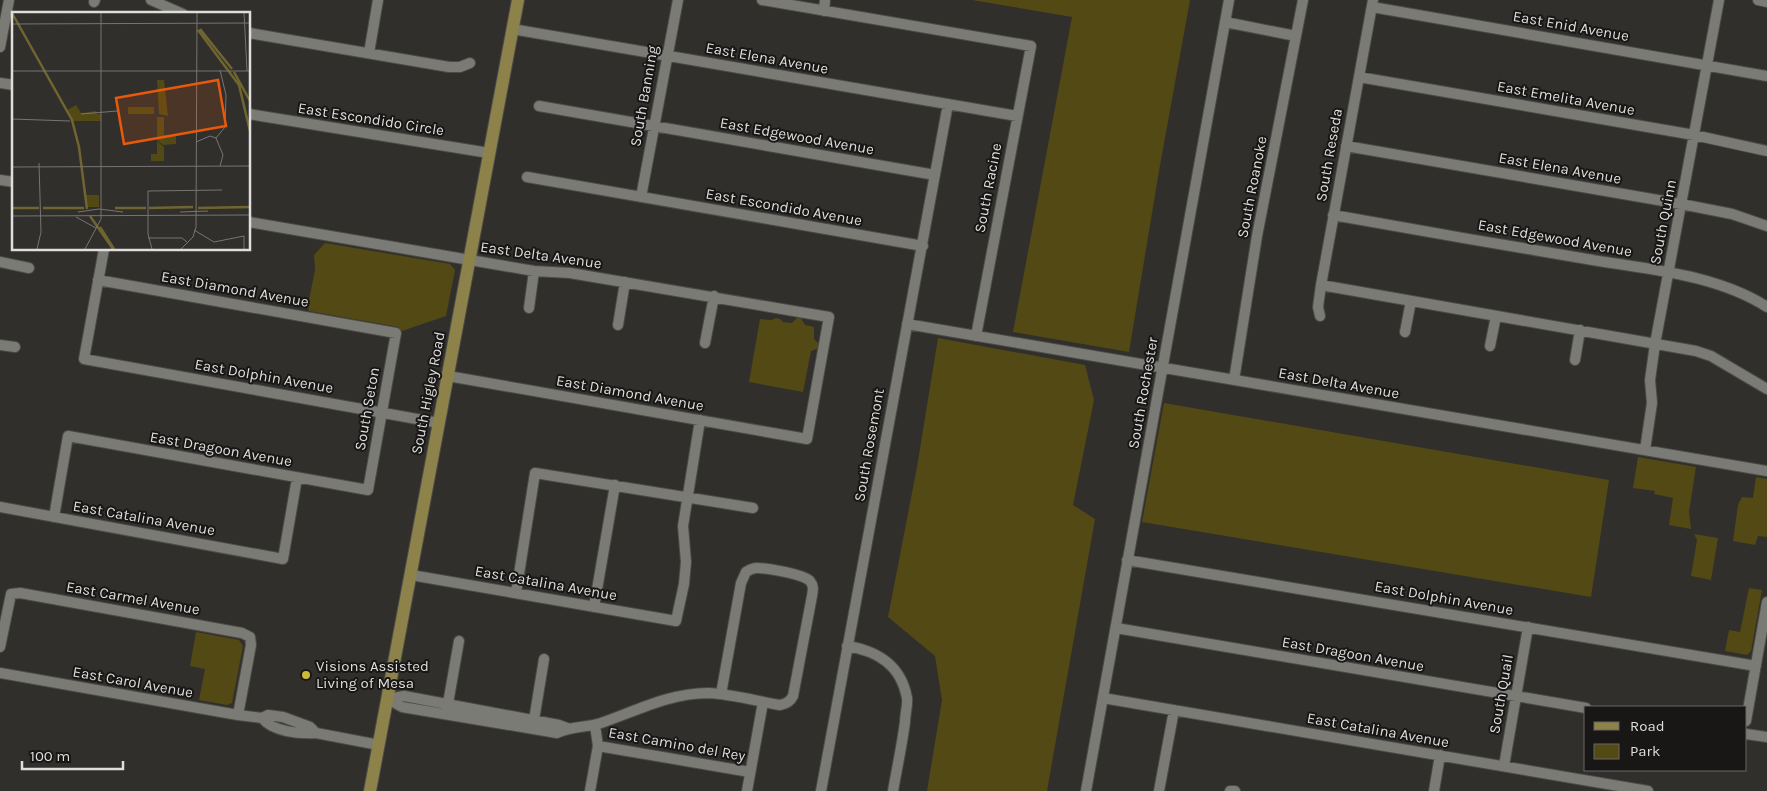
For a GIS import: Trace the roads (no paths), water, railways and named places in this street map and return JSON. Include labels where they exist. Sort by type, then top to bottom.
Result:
[{"type":"main road","name":"South Higley Road","points":[[370,791],[518,0]]},
{"type":"street","points":[[0,47],[9,0]]},
{"type":"street","points":[[151,0],[178,12]]},
{"type":"street","points":[[369,53],[378,0]]},
{"type":"street","name":"South Banning","points":[[641,197],[678,0]]},
{"type":"street","points":[[762,0],[824,11],[826,0]]},
{"type":"street","name":"South Rochester","points":[[1086,791],[1229,0]]},
{"type":"street","name":"South Roanoke","points":[[1234,380],[1257,236],[1302,0]]},
{"type":"street","name":"South Quinn","points":[[1645,450],[1652,403],[1650,380],[1655,344],[1718,0]]},
{"type":"street","points":[[1758,0],[1767,2]]},
{"type":"street","name":"East Enid Avenue","points":[[1372,4],[1767,76]]},
{"type":"street","name":"South Reseda","points":[[1320,316],[1318,307],[1321,285],[1372,4]]},
{"type":"street","name":"South Racine","points":[[824,11],[1031,46],[976,336]]},
{"type":"street","points":[[1225,22],[1296,36]]},
{"type":"street","name":"East Elena Avenue","points":[[512,29],[1017,116]]},
{"type":"street","points":[[250,33],[449,67],[460,67],[470,63]]},
{"type":"street","name":"East Emelita Avenue","points":[[1359,77],[1694,135],[1767,151]]},
{"type":"street","name":"South Rosemont","points":[[821,791],[948,104]]},
{"type":"street","name":"East Edgewood Avenue","points":[[539,106],[935,175]]},
{"type":"street","name":"East Escondido Circle","points":[[250,114],[489,154]]},
{"type":"street","name":"East Elena Avenue","points":[[1346,146],[1681,204],[1732,214],[1767,226]]},
{"type":"street","points":[[526,177],[641,197]]},
{"type":"street","name":"East Escondido Avenue","points":[[641,197],[922,246]]},
{"type":"street","name":"East Edgewood Avenue","points":[[1333,216],[1668,273],[1732,288],[1767,307]]},
{"type":"street","name":"East Delta Avenue","points":[[250,222],[534,271],[570,273],[829,317],[806,439]]},
{"type":"street","points":[[98,280],[104,250]]},
{"type":"street","points":[[0,262],[29,268]]},
{"type":"street","points":[[528,308],[534,271]]},
{"type":"street","name":"East Diamond Avenue","points":[[98,280],[396,333]]},
{"type":"street","name":"East Dolphin Avenue","points":[[98,280],[84,359],[439,423]]},
{"type":"street","points":[[618,325],[626,282]]},
{"type":"street","points":[[1321,285],[1696,351],[1711,356],[1767,389]]},
{"type":"street","points":[[705,343],[714,296]]},
{"type":"street","points":[[1405,332],[1411,301]]},
{"type":"street","points":[[1490,346],[1496,316]]},
{"type":"street","name":"East Delta Avenue","points":[[907,324],[1767,471]]},
{"type":"street","points":[[1575,360],[1580,330]]},
{"type":"street","name":"South Seton","points":[[368,490],[396,333]]},
{"type":"street","points":[[0,345],[16,348]]},
{"type":"street","name":"East Diamond Avenue","points":[[448,376],[806,439]]},
{"type":"street","points":[[687,496],[700,420]]},
{"type":"street","name":"East Dragoon Avenue","points":[[54,517],[68,436],[368,490]]},
{"type":"street","points":[[516,593],[535,473],[753,508]]},
{"type":"street","name":"East Catalina Avenue","points":[[0,507],[283,559],[297,478]]},
{"type":"street","points":[[594,607],[615,485]]},
{"type":"street","name":"East Catalina Avenue","points":[[411,575],[676,621],[684,584],[686,562],[683,526],[687,496]]},
{"type":"street","name":"East Dolphin Avenue","points":[[1127,560],[1756,666]]},
{"type":"street","points":[[388,700],[402,707],[447,709],[533,725],[557,733],[567,728],[595,725],[656,702],[683,695],[721,694],[780,705],[791,700],[793,696],[813,588],[811,582],[806,578],[756,568],[750,569],[743,576],[721,694]]},
{"type":"street","name":"East Carmel Avenue","points":[[0,647],[11,594],[20,593],[242,633],[250,637],[251,645],[238,715]]},
{"type":"street","points":[[1747,716],[1767,602]]},
{"type":"street","name":"East Dragoon Avenue","points":[[1116,628],[1584,708]]},
{"type":"street","name":"South Quail","points":[[1504,766],[1528,628]]},
{"type":"street","points":[[447,709],[459,641]]},
{"type":"street","points":[[847,646],[866,649],[884,659],[896,671],[903,685],[907,700],[893,791]]},
{"type":"street","points":[[533,725],[544,660]]},
{"type":"street","name":"East Carol Avenue","points":[[0,673],[238,715],[262,718],[268,715],[283,717],[310,727],[316,733],[379,745]]},
{"type":"street","name":"East Catalina Avenue","points":[[1103,698],[1648,791]]},
{"type":"street","points":[[747,791],[763,702]]},
{"type":"street","points":[[1159,791],[1174,710]]},
{"type":"street","points":[[590,791],[598,746],[595,725]]},
{"type":"street","points":[[1747,734],[1767,737]]},
{"type":"street","name":"East Camino del Rey","points":[[598,746],[750,772]]},
{"type":"street","points":[[1434,791],[1440,756]]},
{"type":"place","name":"Visions Assisted Living of Mesa","points":[[306,675]]}]
